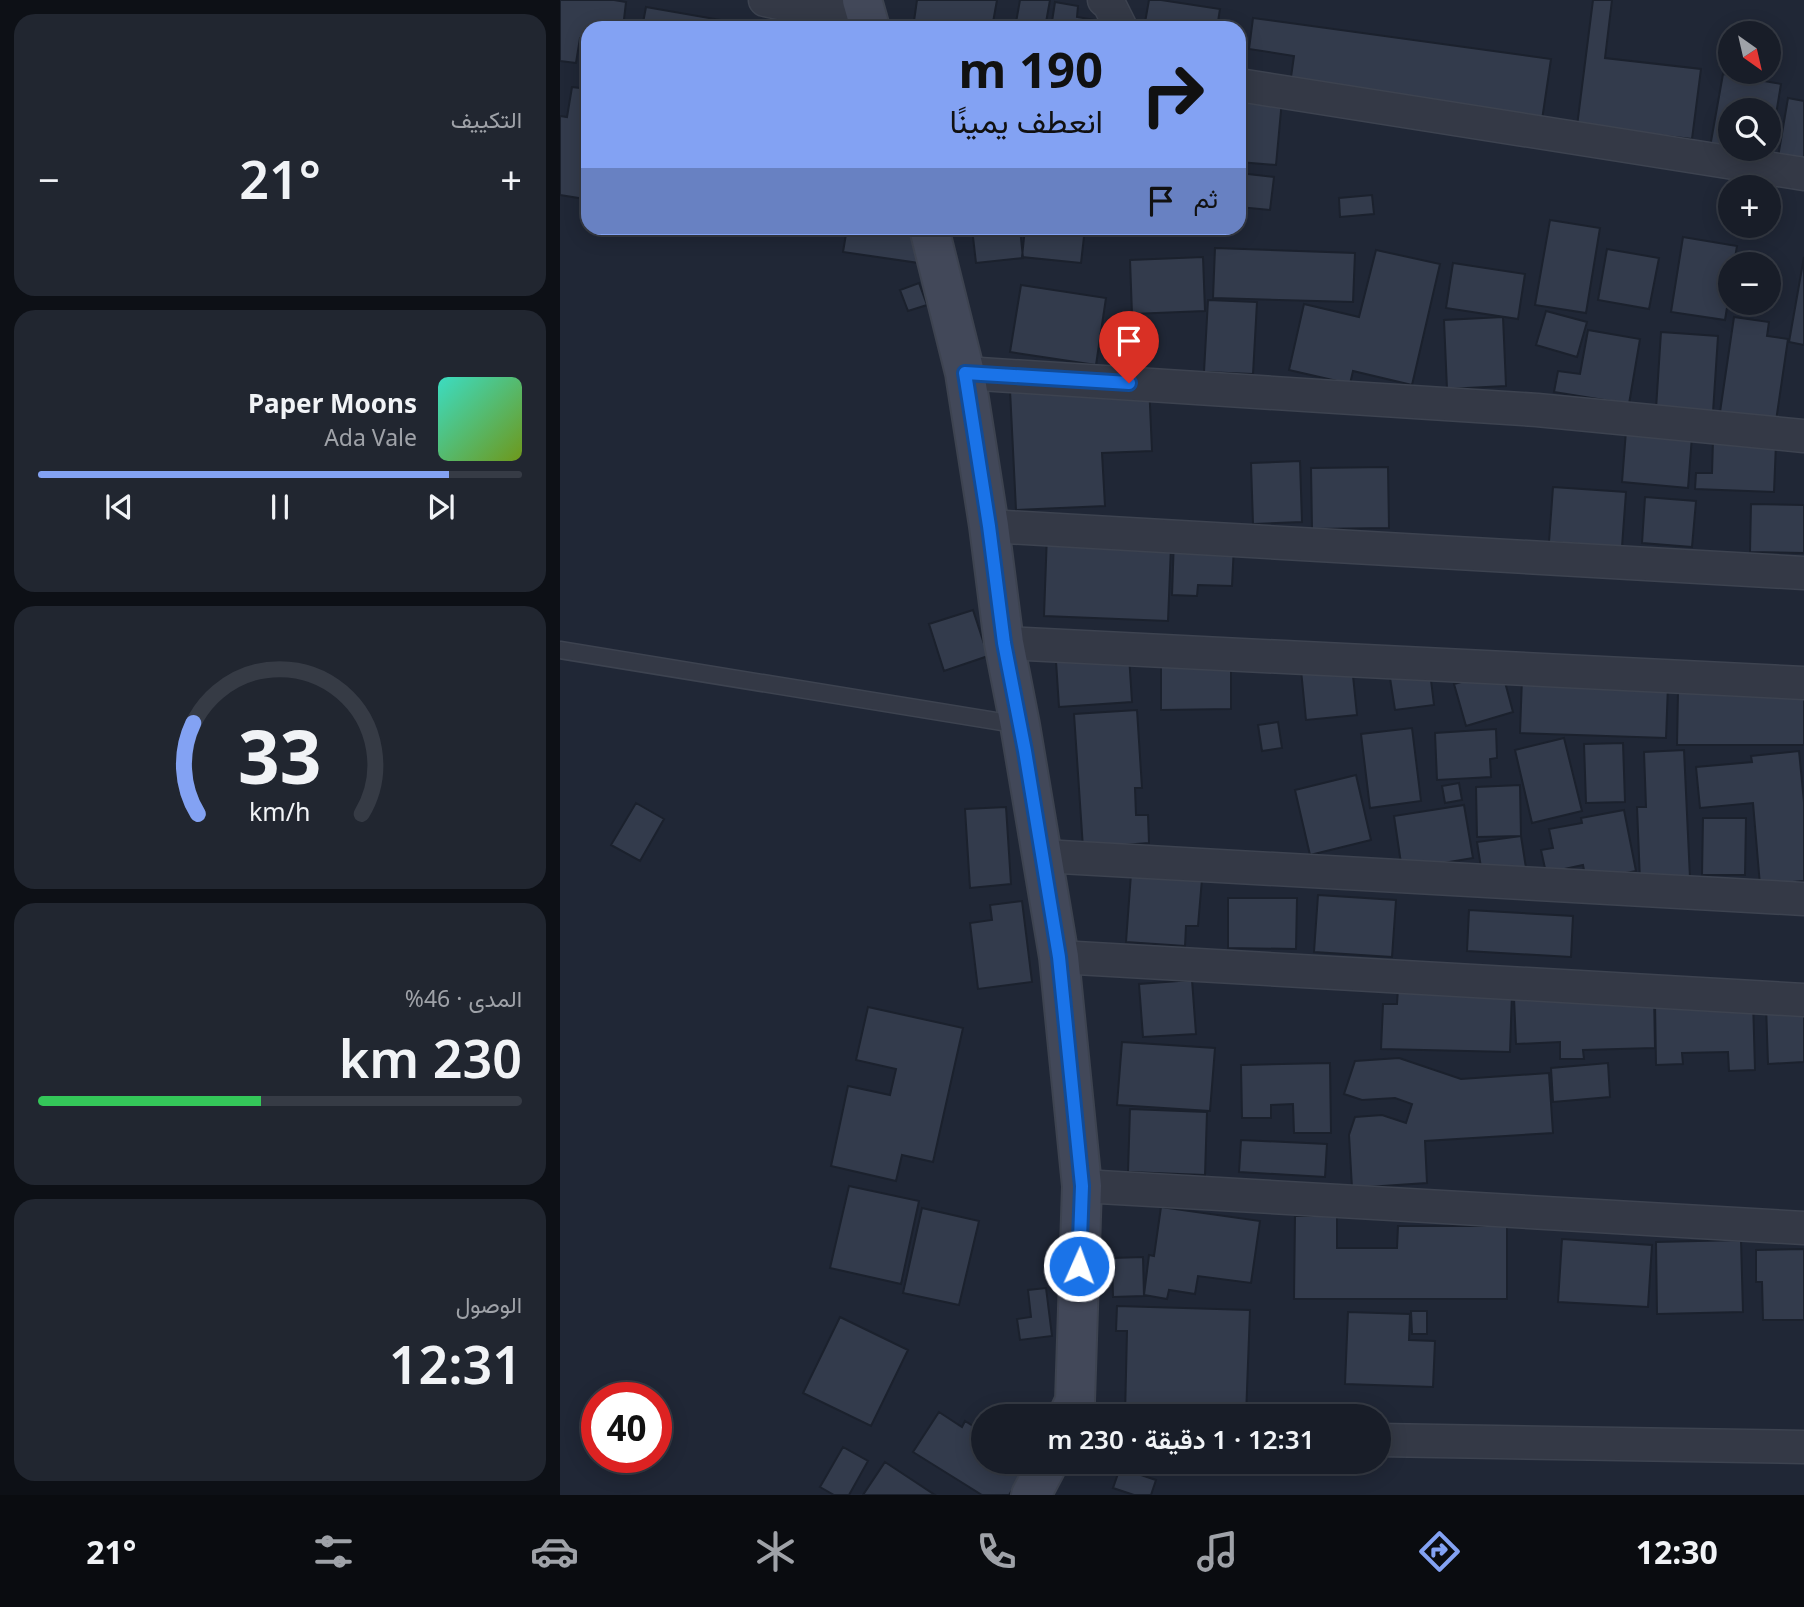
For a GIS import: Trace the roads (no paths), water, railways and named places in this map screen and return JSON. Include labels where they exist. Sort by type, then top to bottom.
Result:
[{"type":"street","points":[[765,0],[867,17]]},
{"type":"street","points":[[1104,0],[1118,21]]},
{"type":"street","points":[[1246,86],[1804,174]]},
{"type":"street","points":[[931,235],[965,373],[1004,643],[1059,957],[1082,1186],[1073,1404]]},
{"type":"street","points":[[965,373],[1537,410],[1804,436]]},
{"type":"street","points":[[989,526],[1804,573]]},
{"type":"street","points":[[1004,643],[1804,683]]},
{"type":"street","points":[[1042,856],[1804,899]]},
{"type":"street","points":[[1059,957],[1804,1000]]},
{"type":"street","points":[[1082,1186],[1804,1228]]},
{"type":"street","points":[[1391,1440],[1804,1447]]},
{"type":"street","points":[[1031,1495],[1042,1474]]},
{"type":"lane","points":[[560,650],[1020,724]]}]
